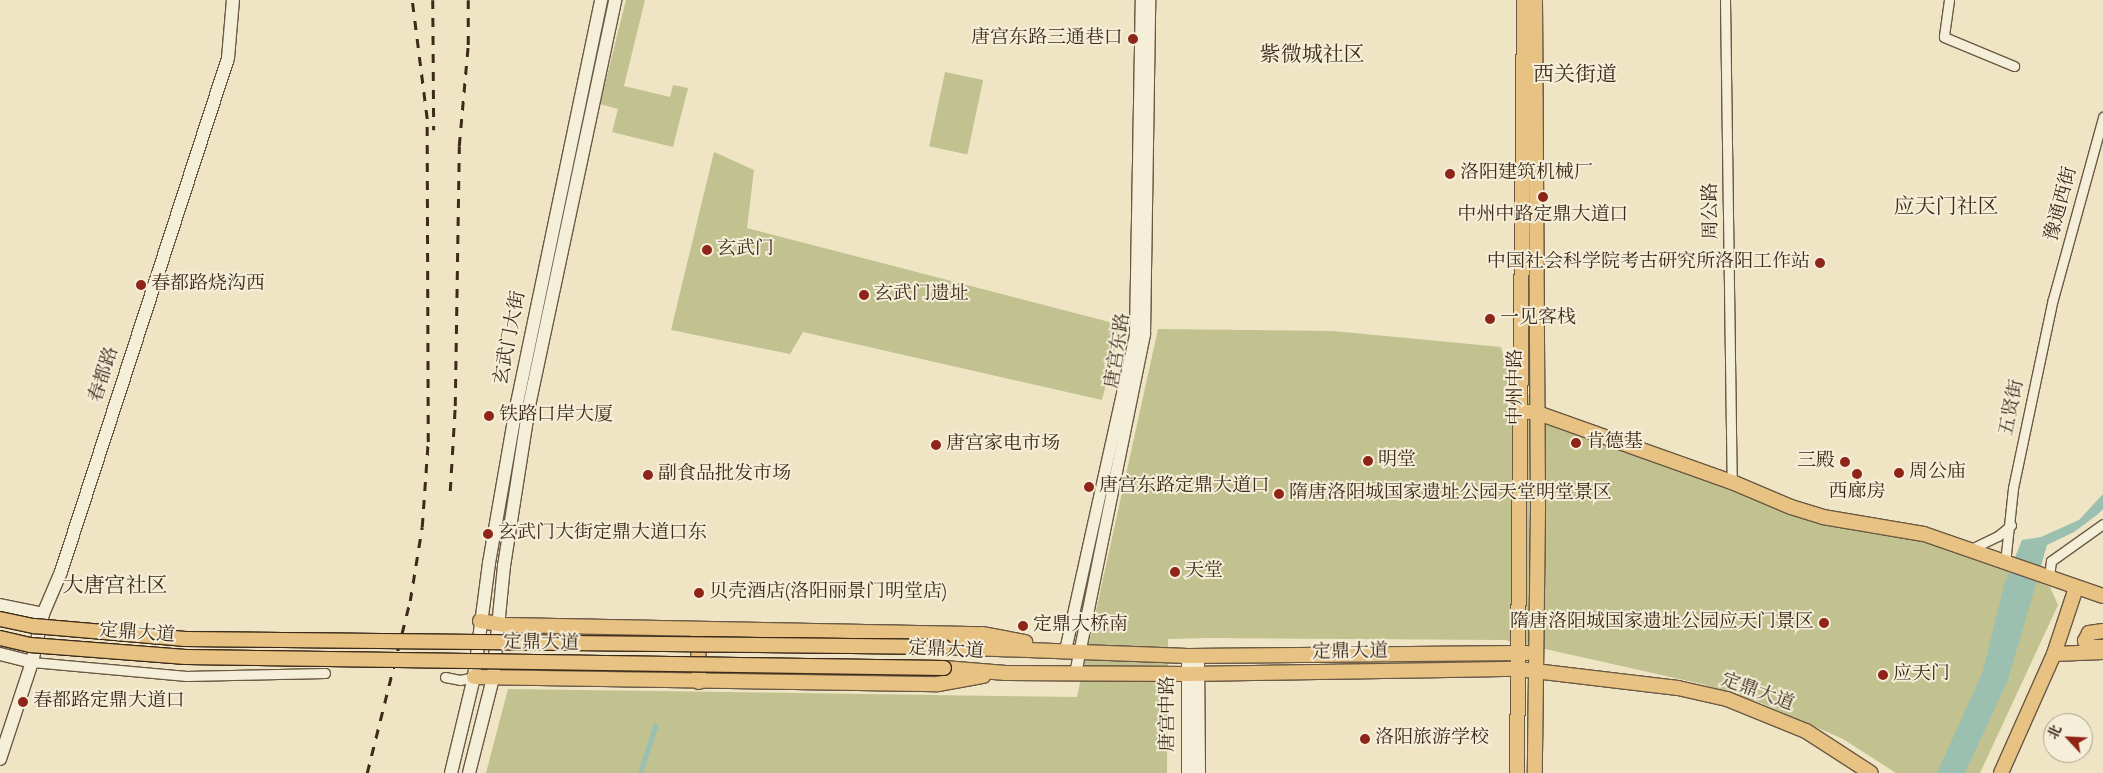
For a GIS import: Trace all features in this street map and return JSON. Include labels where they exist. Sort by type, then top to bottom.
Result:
[{"type":"main road","name":"春都路","points":[[0,759],[41,614],[221,56],[225,0]]},
{"type":"main road","name":"春都路","points":[[41,614],[61,572],[228,58],[233,0]]},
{"type":"main road","name":"玄武门大街","points":[[451,773],[474,677],[480,621],[517,403],[601,0]]},
{"type":"main road","name":"玄武门大街","points":[[469,773],[493,678],[497,624],[529,406],[615,0]]},
{"type":"main road","name":"中州中路","points":[[1518,773],[1524,0]]},
{"type":"main road","name":"中州中路","points":[[1535,0],[1535,412],[1538,653],[1535,773]]},
{"type":"main road","points":[[1521,412],[1535,412],[1732,482],[1791,508],[1823,517],[1924,534],[2103,596]]},
{"type":"main road","points":[[2001,773],[2054,654],[2076,588]]},
{"type":"main road","points":[[0,605],[41,614]]},
{"type":"main road","name":"定鼎大道","points":[[0,619],[34,626],[186,639],[943,640],[1072,651],[1193,656],[1538,653]]},
{"type":"main road","points":[[480,621],[497,624],[698,628],[943,640]]},
{"type":"main road","points":[[698,628],[698,682]]},
{"type":"main road","points":[[2103,631],[2089,633],[2085,641],[2090,647],[2103,648]]},
{"type":"main road","name":"定鼎大道","points":[[0,638],[30,645],[186,657],[944,668],[1006,672],[1075,673],[1193,674],[1518,669],[1678,688],[1727,699],[1806,732],[1871,773]]},
{"type":"main road","points":[[2054,654],[2103,652]]},
{"type":"main road","points":[[0,654],[28,661]]},
{"type":"main road","name":"唐宫中路","points":[[1188,773],[1193,656]]},
{"type":"main road","name":"春都路","points":[[0,733],[28,661]]},
{"type":"main road","points":[[944,668],[952,672],[948,682]]},
{"type":"main road","points":[[474,677],[698,682],[948,682],[1006,672]]},
{"type":"main road","name":"唐宫中路","points":[[1193,674],[1199,773]]},
{"type":"street","name":"唐宫东路","points":[[1075,673],[1072,651],[1135,333],[1141,0]]},
{"type":"street","name":"唐宫东路","points":[[1072,651],[1144,334],[1149,0]]},
{"type":"street","name":"周公路","points":[[1725,0],[1732,482]]},
{"type":"street","points":[[1949,0],[1944,37],[2014,66]]},
{"type":"street","name":"豫通西街","points":[[2053,299],[2103,117]]},
{"type":"street","name":"五贤街","points":[[2008,563],[2013,488],[2053,299]]},
{"type":"street","points":[[2044,575],[2051,561],[2103,524]]},
{"type":"street","points":[[1970,550],[1998,536],[2010,525]]},
{"type":"street","points":[[28,661],[186,676],[325,673]]},
{"type":"street","points":[[445,677],[460,680],[474,677]]},
{"type":"shaded area","points":[[626,0],[645,0],[624,86],[670,97],[673,85],[688,88],[673,147],[612,132],[618,109],[600,104]]},
{"type":"shaded area","points":[[945,72],[983,80],[967,154],[929,146]]},
{"type":"shaded area","points":[[714,152],[754,170],[747,228],[1121,325],[1102,400],[803,332],[790,354],[671,330]]},
{"type":"shaded area","points":[[1158,329],[1333,331],[1501,347],[1509,377],[1563,426],[1806,519],[1896,537],[1922,539],[1967,554],[2050,587],[2058,605],[1980,773],[1896,773],[1843,739],[1761,703],[1702,684],[1505,640],[1210,638],[1168,639],[1167,773],[486,773],[508,689],[1077,697]]},
{"type":"shaded area","points":[[2103,494],[2103,509],[2097,515],[2074,532],[2047,545],[2008,680],[1965,773],[1937,773],[1983,671],[2004,585],[2022,540],[2041,537],[2079,520]]},
{"type":"shaded area","points":[[654,723],[659,725],[643,773],[638,773]]},
{"type":"railway","points":[[367,773],[410,601],[422,527],[428,442],[427,119],[412,0]]},
{"type":"railway","points":[[433,0],[434,130]]},
{"type":"railway","points":[[450,491],[455,406],[459,146],[468,45],[468,0]]},
{"type":"place","name":"唐宫东路三通巷口","points":[[1133,39]]},
{"type":"place","name":"洛阳建筑机械厂","points":[[1450,174]]},
{"type":"place","name":"中州中路定鼎大道口","points":[[1543,197]]},
{"type":"place","name":"玄武门","points":[[707,250]]},
{"type":"place","name":"中国社会科学院考古研究所洛阳工作站","points":[[1820,263]]},
{"type":"place","name":"春都路烧沟西","points":[[141,285]]},
{"type":"place","name":"玄武门遗址","points":[[864,295]]},
{"type":"place","name":"一见客栈","points":[[1490,319]]},
{"type":"place","name":"铁路口岸大厦","points":[[489,416]]},
{"type":"place","name":"肯德基","points":[[1576,443]]},
{"type":"place","name":"唐宫家电市场","points":[[936,445]]},
{"type":"place","name":"明堂","points":[[1368,461]]},
{"type":"place","name":"三殿","points":[[1845,462]]},
{"type":"place","name":"周公庙","points":[[1899,473]]},
{"type":"place","name":"西廊房","points":[[1857,474]]},
{"type":"place","name":"副食品批发市场","points":[[648,475]]},
{"type":"place","name":"唐宫东路定鼎大道口","points":[[1089,487]]},
{"type":"place","name":"隋唐洛阳城国家遗址公园天堂明堂景区","points":[[1279,494]]},
{"type":"place","name":"玄武门大街定鼎大道口东","points":[[488,534]]},
{"type":"place","name":"天堂","points":[[1175,572]]},
{"type":"place","name":"贝壳酒店(洛阳丽景门明堂店)","points":[[699,593]]},
{"type":"place","name":"隋唐洛阳城国家遗址公园应天门景区","points":[[1824,623]]},
{"type":"place","name":"定鼎大桥南","points":[[1023,626]]},
{"type":"place","name":"应天门","points":[[1883,675]]},
{"type":"place","name":"春都路定鼎大道口","points":[[23,702]]},
{"type":"place","name":"洛阳旅游学校","points":[[1365,739]]},
{"type":"district","name":"紫微城社区","points":[[1312,56]]},
{"type":"district","name":"西关街道","points":[[1575,76]]},
{"type":"district","name":"应天门社区","points":[[1946,208]]},
{"type":"district","name":"大唐宫社区","points":[[115,587]]}]
